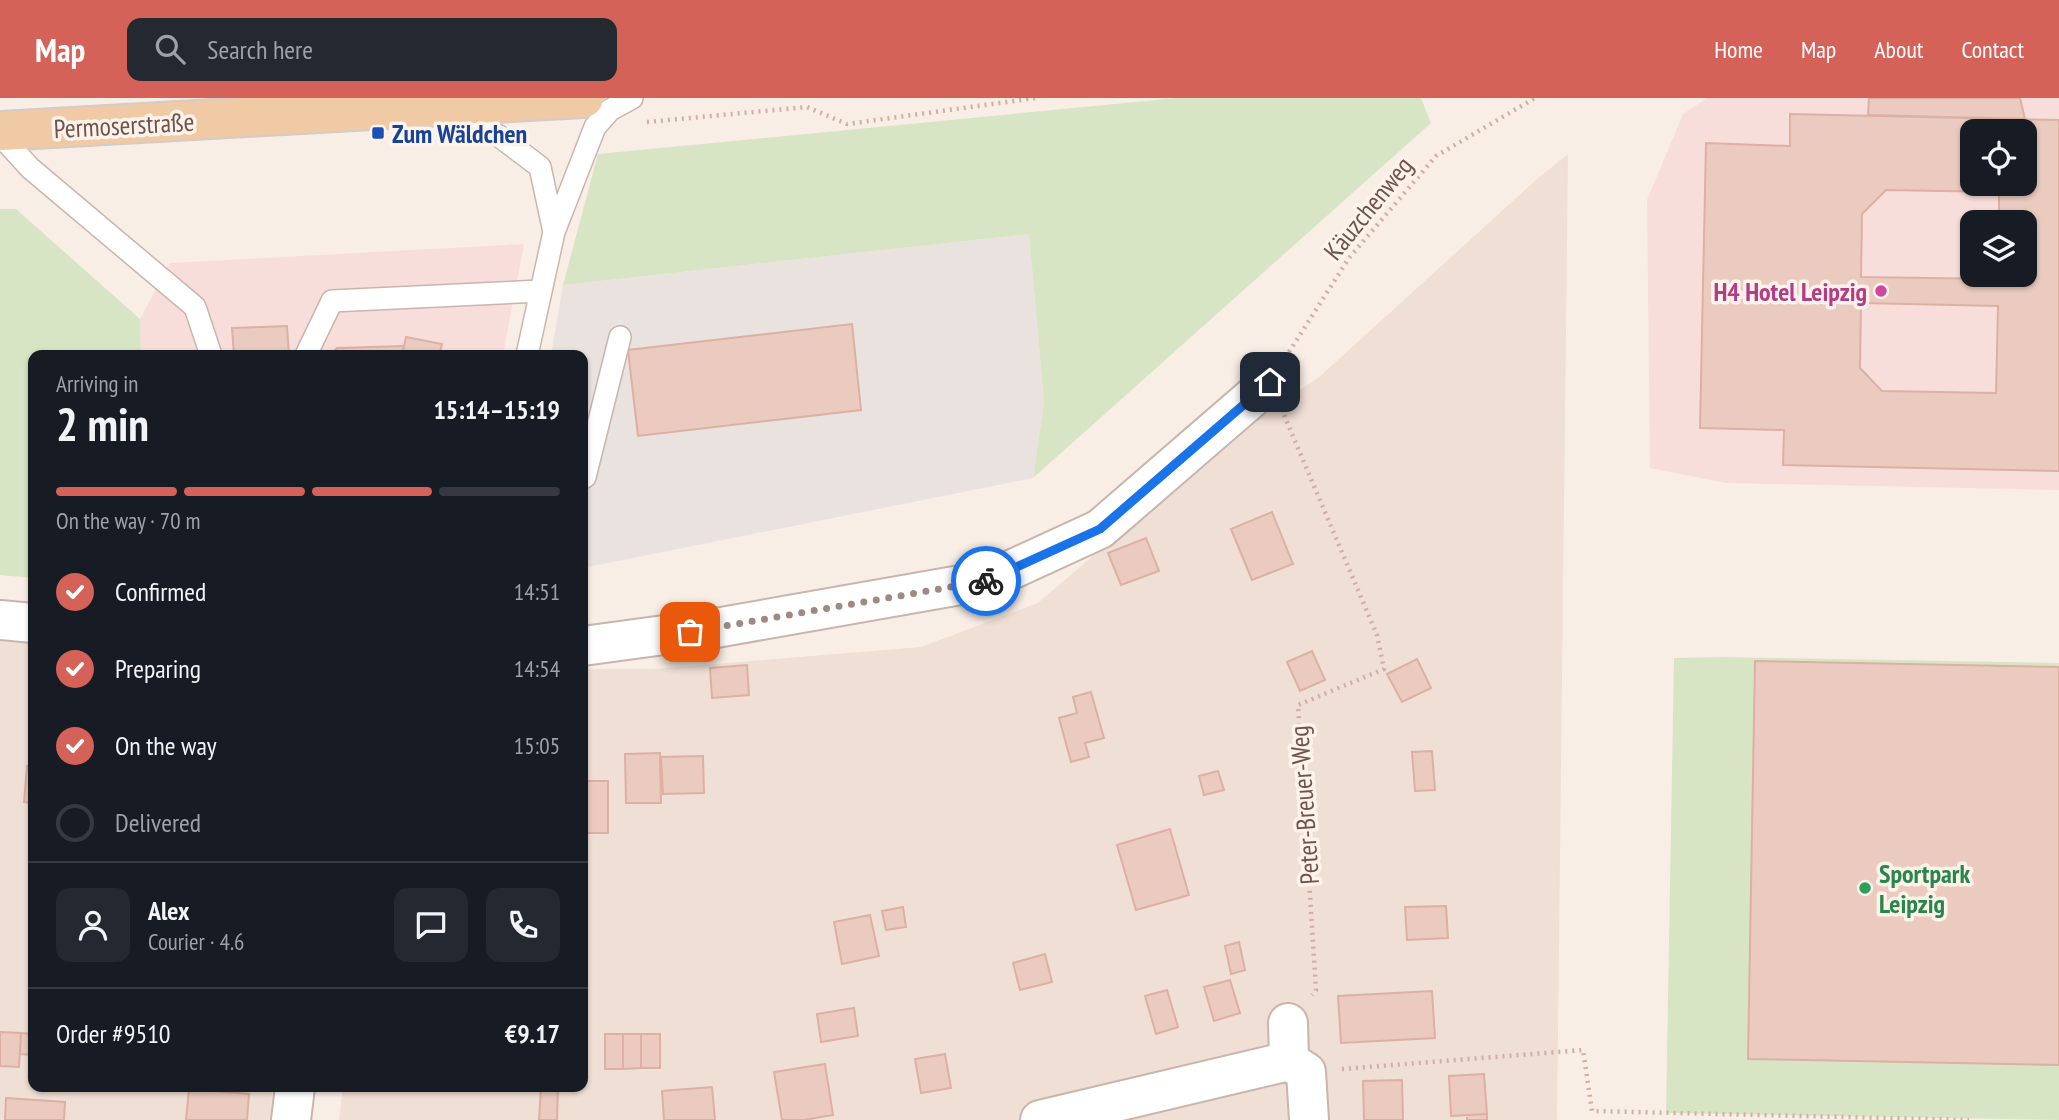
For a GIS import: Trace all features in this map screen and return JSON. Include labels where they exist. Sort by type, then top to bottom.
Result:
[{"type":"main road","name":"Permoserstraße","points":[[0,133],[584,98]]},
{"type":"street","points":[[588,645],[716,628],[989,580],[1100,529],[1270,382]]},
{"type":"street","points":[[0,620],[28,623]]},
{"type":"street","points":[[1288,1023],[1310,1120]]},
{"type":"street","points":[[1040,1120],[1298,1066]]},
{"type":"street","points":[[291,1120],[294,1092]]},
{"type":"lane","points":[[528,350],[554,232],[595,127],[610,110],[632,98]]},
{"type":"lane","points":[[435,108],[499,136],[540,167],[554,232]]},
{"type":"lane","points":[[0,133],[30,168],[195,307],[209,350]]},
{"type":"lane","points":[[308,350],[332,301],[540,291]]},
{"type":"lane","points":[[588,465],[620,337]]},
{"type":"path","name":"Käuzchenweg","points":[[1270,382],[1349,258],[1436,156],[1535,98]]},
{"type":"path","name":"Peter-Breuer-Weg","points":[[1270,382],[1377,635],[1384,669],[1297,705],[1316,990],[1288,1023]]},
{"type":"path","points":[[1298,1066],[1583,1050],[1592,1111],[1969,1120]]},
{"type":"shaded area","name":"H4 Hotel Leipzig","points":[[1707,98],[2059,98],[2059,490],[1726,483],[1650,468],[1647,200],[1683,114]]},
{"type":"shaded area","points":[[1568,154],[1557,1120],[339,1120],[342,1092],[588,1092],[588,669],[653,669],[921,647],[1038,603],[1243,427],[1318,378]]},
{"type":"shaded area","points":[[1029,234],[1044,402],[1033,478],[588,567],[588,350],[552,350],[563,285]]},
{"type":"shaded area","points":[[524,244],[504,350],[141,350],[140,319],[170,263]]},
{"type":"shaded area","points":[[0,641],[28,644],[28,1092],[273,1092],[270,1120],[0,1120]]},
{"type":"green space","points":[[1177,98],[1421,98],[1431,123],[1033,478],[1044,402],[1029,234],[563,285],[598,154]]},
{"type":"green space","points":[[0,209],[16,209],[140,319],[141,350],[28,350],[28,578],[0,575]]},
{"type":"green space","name":"Sportpark Leipzig","points":[[1674,658],[2059,663],[2059,1120],[1666,1113]]},
{"type":"building","points":[[1869,98],[2020,98],[2025,119],[1868,115]]},
{"type":"building","name":"H4 Hotel Leipzig","points":[[1790,114],[2014,119],[1960,119],[1960,191],[1886,190],[1862,214],[1861,277],[1960,278],[1960,287],[2037,287],[2037,210],[1999,210],[1999,196],[2037,196],[2037,120],[2059,120],[2059,471],[1783,465],[1784,430],[1700,428],[1706,143],[1790,146]],"holes":[[[1861,303],[1998,306],[1996,393],[1882,391],[1860,368]]]},
{"type":"building","points":[[852,324],[861,410],[638,436],[628,350]]},
{"type":"building","points":[[287,326],[289,350],[234,350],[232,328]]},
{"type":"building","points":[[406,337],[442,344],[440,350],[403,350]]},
{"type":"building","points":[[404,346],[403,350],[335,350]]},
{"type":"building","points":[[1272,512],[1293,564],[1252,580],[1231,529]]},
{"type":"building","points":[[1146,538],[1159,571],[1121,585],[1108,553]]},
{"type":"building","points":[[1312,651],[1325,680],[1300,691],[1287,662]]},
{"type":"building","points":[[1417,659],[1431,688],[1402,702],[1387,674]]},
{"type":"building","name":"Sportpark Leipzig","points":[[1755,661],[2059,667],[2059,1065],[1748,1059]]},
{"type":"building","points":[[747,665],[749,695],[712,698],[710,668]]},
{"type":"building","points":[[1091,692],[1104,738],[1085,743],[1089,757],[1071,762],[1059,718],[1077,713],[1073,697]]},
{"type":"building","points":[[1432,751],[1435,790],[1415,791],[1412,752]]},
{"type":"building","points":[[660,753],[661,803],[626,803],[625,754]]},
{"type":"building","points":[[703,756],[704,793],[663,794],[661,757]]},
{"type":"building","points":[[27,766],[28,802],[24,802]]},
{"type":"building","points":[[1218,771],[1224,790],[1204,795],[1199,776]]},
{"type":"building","points":[[588,781],[608,781],[608,833],[588,833]]},
{"type":"building","points":[[1170,829],[1189,895],[1136,910],[1117,845]]},
{"type":"building","points":[[1446,906],[1448,938],[1407,940],[1405,907]]},
{"type":"building","points":[[903,907],[906,927],[886,930],[882,911]]},
{"type":"building","points":[[870,915],[879,956],[842,964],[834,922]]},
{"type":"building","points":[[1239,942],[1245,970],[1231,974],[1225,946]]},
{"type":"building","points":[[1045,954],[1052,982],[1020,990],[1013,963]]},
{"type":"building","points":[[1230,980],[1240,1013],[1214,1021],[1204,987]]},
{"type":"building","points":[[1167,990],[1178,1027],[1156,1034],[1145,996]]},
{"type":"building","points":[[1432,991],[1435,1038],[1341,1043],[1338,996]]},
{"type":"building","points":[[854,1008],[858,1036],[821,1042],[817,1014]]},
{"type":"building","points":[[0,1032],[21,1033],[19,1067],[0,1066]]},
{"type":"building","points":[[21,1033],[28,1034],[28,1055],[20,1054]]},
{"type":"building","points":[[605,1034],[623,1034],[623,1069],[605,1069]]},
{"type":"building","points":[[623,1034],[641,1034],[641,1068],[623,1069]]},
{"type":"building","points":[[641,1034],[660,1034],[660,1068],[641,1068]]},
{"type":"building","points":[[945,1054],[951,1088],[921,1093],[915,1059]]},
{"type":"building","points":[[825,1064],[833,1115],[804,1120],[782,1120],[774,1072]]},
{"type":"building","points":[[1484,1074],[1487,1114],[1451,1116],[1449,1076]]},
{"type":"building","points":[[1402,1080],[1403,1120],[1364,1120],[1363,1081]]},
{"type":"building","points":[[712,1087],[715,1120],[664,1120],[662,1091]]},
{"type":"building","points":[[189,1092],[249,1094],[247,1120],[186,1120]]},
{"type":"building","points":[[541,1092],[558,1092],[557,1120],[539,1120]]},
{"type":"building","points":[[6,1098],[65,1102],[64,1120],[5,1120]]},
{"type":"building","points":[[1487,1114],[1487,1120],[1467,1120],[1467,1115]]},
{"type":"way so far","points":[[690,632],[986,581]]},
{"type":"place","name":"Zum Wäldchen","points":[[378,133]]},
{"type":"place","name":"H4 Hotel Leipzig","points":[[1881,291]]},
{"type":"place","name":"Sportpark Leipzig","points":[[1865,888]]},
{"type":"route","points":[[986,581],[1100,529],[1270,382]]}]
